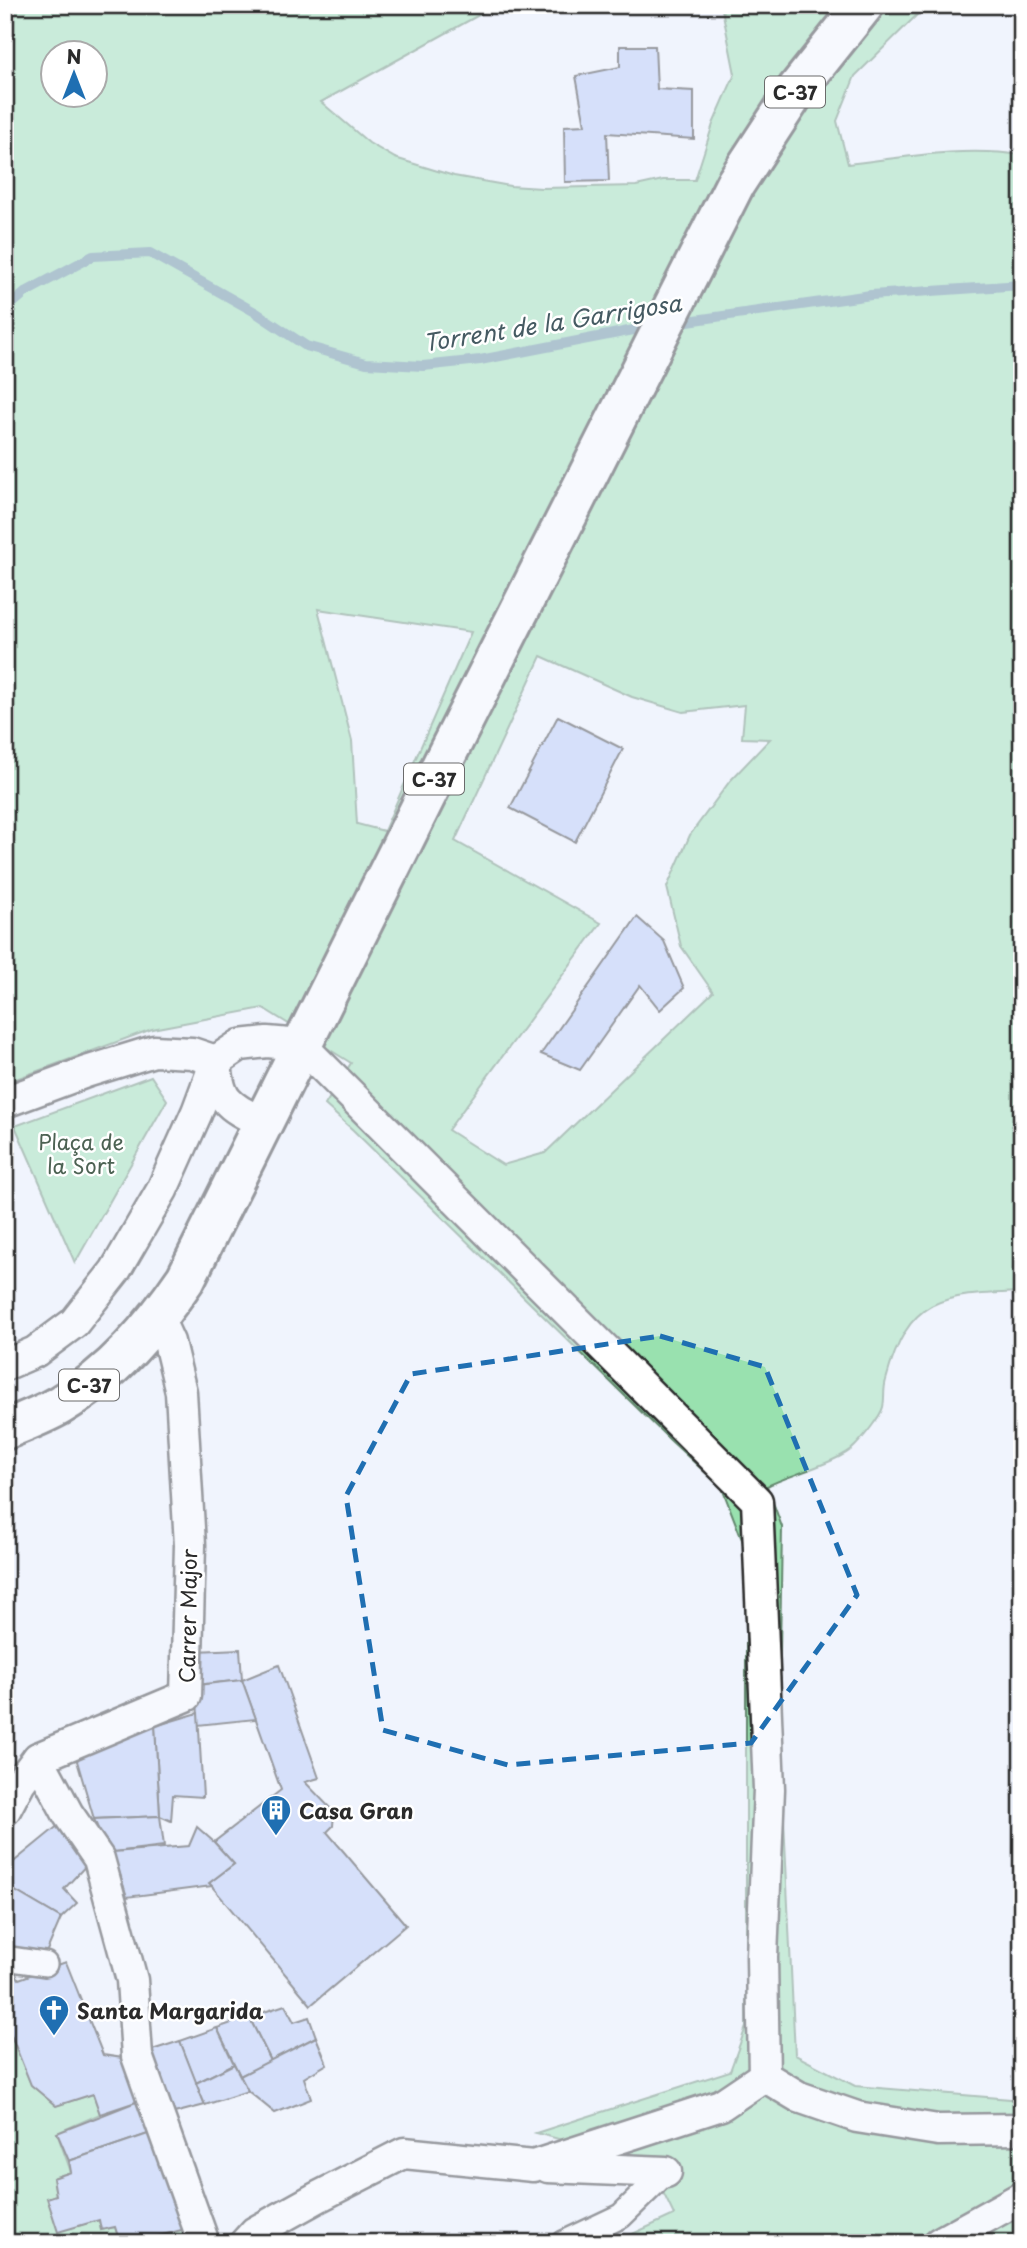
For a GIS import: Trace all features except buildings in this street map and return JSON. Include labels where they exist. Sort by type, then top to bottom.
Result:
[{"type":"main road","name":"C-37","points":[[5,1430],[59,1406],[99,1378],[128,1352],[158,1318],[186,1278],[327,992],[735,184],[797,89],[864,5]]},
{"type":"street","points":[[5,1364],[35,1352],[74,1323],[115,1272],[162,1190],[197,1112],[216,1061],[240,1045],[267,1042],[301,1045],[757,1501],[769,1789],[762,1957],[764,2076]]},
{"type":"street","points":[[5,1102],[86,1072],[154,1052],[192,1053],[216,1061]]},
{"type":"street","points":[[216,1061],[222,1096],[237,1110],[262,1123]]},
{"type":"street","name":"Carrer Major","points":[[38,1758],[186,1696],[190,1545],[181,1392],[169,1342],[158,1318]]},
{"type":"street","points":[[5,1810],[20,1782],[38,1758],[68,1814],[99,1859],[132,1980],[137,2056],[204,2243]]},
{"type":"street","points":[[5,1958],[44,1964]]},
{"type":"street","points":[[764,2076],[799,2097],[857,2117],[938,2130],[1022,2129]]},
{"type":"street","points":[[533,2166],[720,2105],[764,2076]]},
{"type":"street","points":[[245,2243],[256,2232],[404,2153],[533,2166],[666,2172]]},
{"type":"street","points":[[564,2243],[621,2216],[666,2172]]},
{"type":"street","points":[[939,2243],[1022,2197]]},
{"type":"highlighted area","points":[[660,1336],[765,1367],[857,1595],[751,1743],[508,1765],[383,1730],[346,1496],[411,1374]]},
{"type":"green space","points":[[5,5],[497,5],[321,102],[369,143],[395,158],[454,176],[510,186],[542,188],[636,186],[663,180],[695,180],[713,124],[735,74],[722,9],[717,5],[927,5],[855,76],[837,121],[848,164],[956,152],[1022,155],[1022,1292],[950,1299],[933,1305],[918,1316],[895,1352],[885,1384],[882,1411],[858,1443],[848,1452],[827,1463],[767,1486],[782,1527],[779,1713],[795,2055],[855,2086],[1022,2100],[1022,2243],[613,2243],[674,2215],[649,2163],[536,2133],[730,2071],[746,2027],[746,1550],[722,1488],[325,1105],[351,1063],[263,1008],[152,1029],[5,1083]],"holes":[[[318,609],[471,632],[384,831],[357,824],[352,741]],[[541,656],[632,697],[683,712],[745,705],[742,738],[770,739],[730,781],[690,835],[667,887],[681,946],[713,992],[545,1153],[503,1165],[448,1130],[601,923],[455,841]]]},
{"type":"green space","name":"Plaça de la Sort","points":[[151,1076],[167,1100],[75,1263],[15,1126]]},
{"type":"green space","points":[[5,2020],[31,2085],[56,2106],[93,2094],[100,2114],[57,2133],[71,2172],[53,2178],[56,2195],[48,2198],[58,2231],[99,2220],[101,2230],[115,2227],[120,2243],[5,2243]]},
{"type":"green space","points":[[185,2229],[188,2243],[133,2243]]},
{"type":"waterway","name":"Torrent de la Garrigosa","points":[[5,310],[26,292],[93,256],[150,253],[255,312],[306,346],[366,363],[423,366],[480,360],[654,326]]},
{"type":"waterway","name":"Torrent de la Garrigosa","points":[[674,323],[871,295],[1022,285]]},
{"type":"place","name":"Casa Gran","points":[[276,1837]]},
{"type":"place","name":"Santa Margarida","points":[[54,2037]]}]
